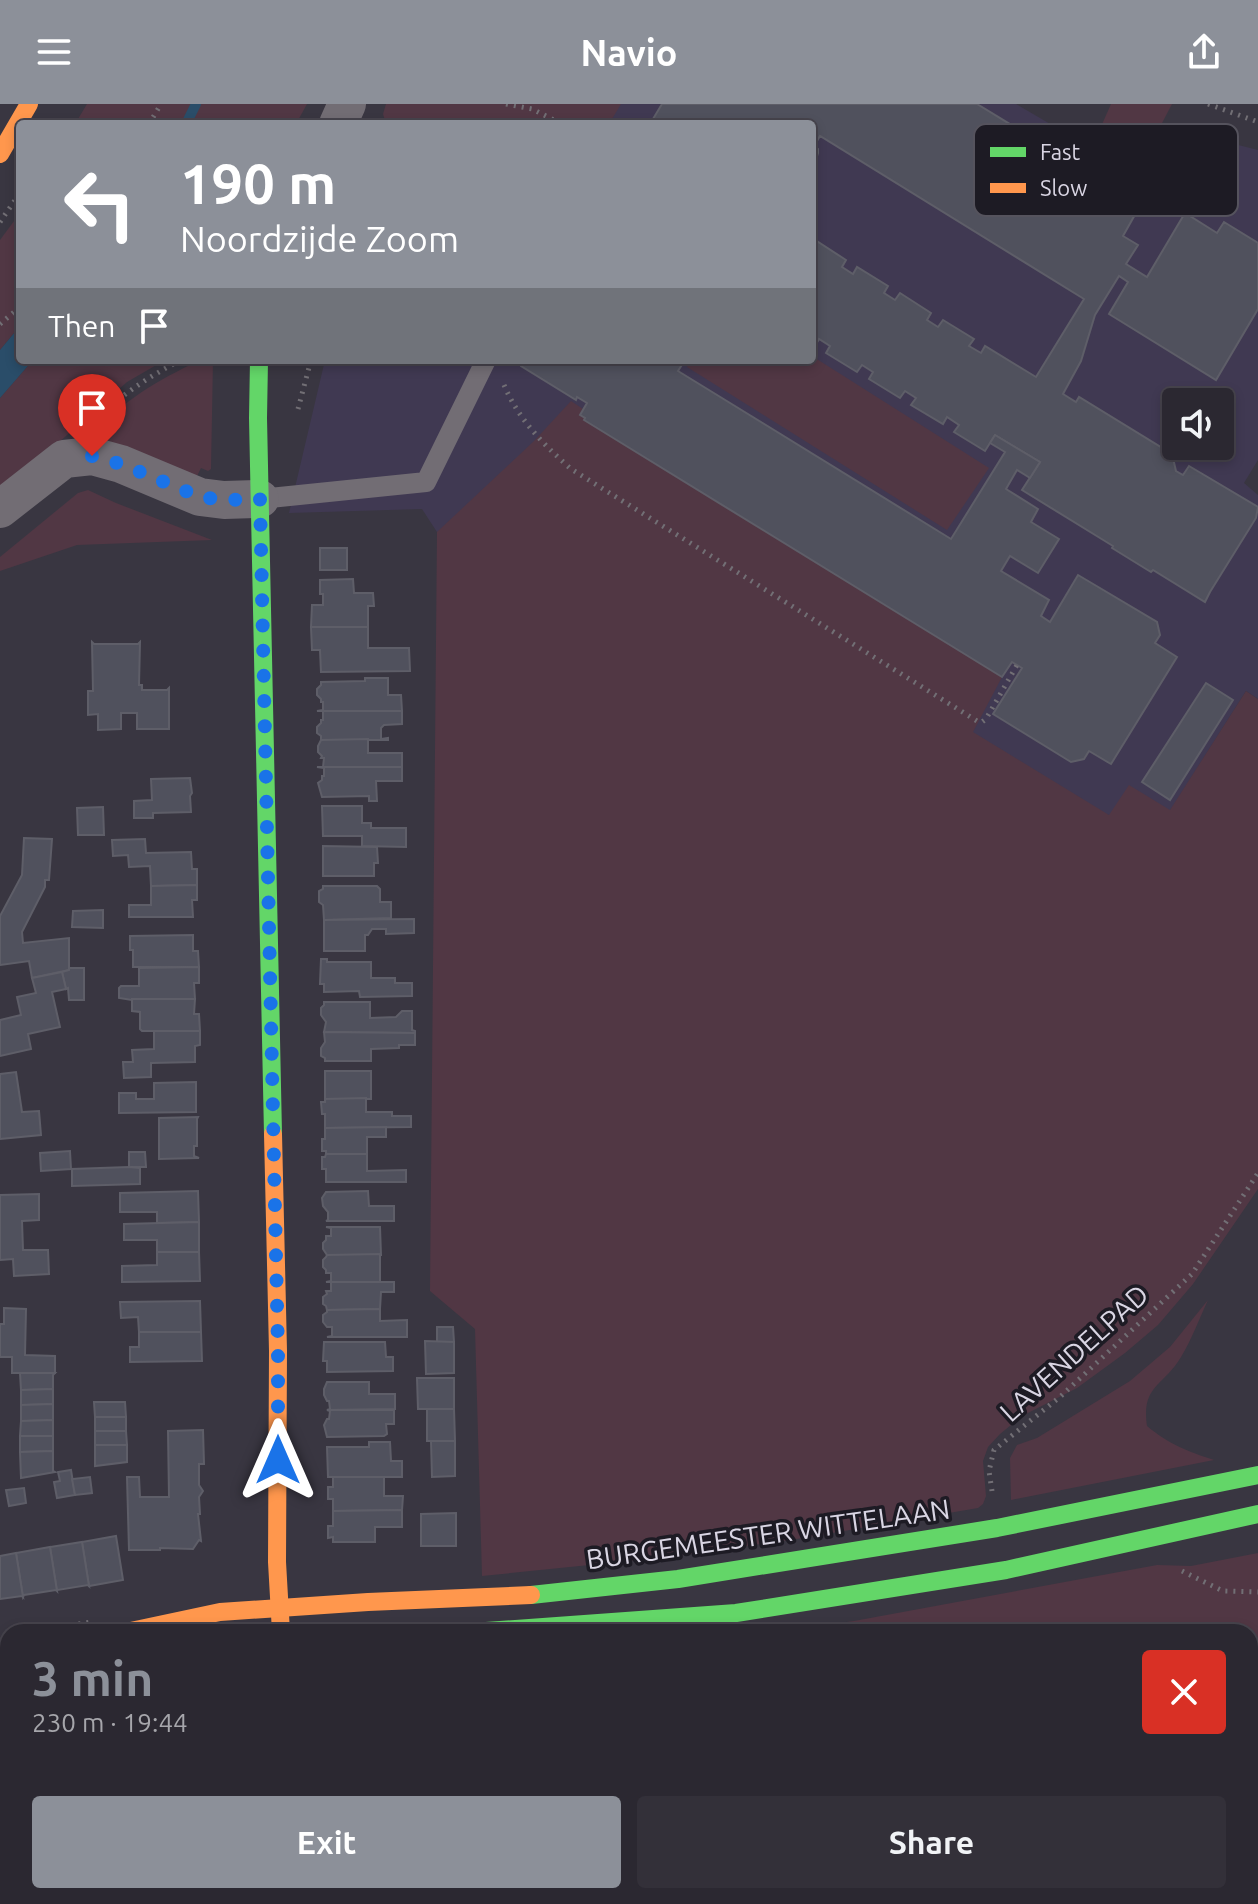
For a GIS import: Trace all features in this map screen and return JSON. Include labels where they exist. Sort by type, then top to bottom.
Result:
[{"type":"street","points":[[0,154],[16,126]]},
{"type":"street","points":[[259,364],[278,1351],[277,1562],[281,1624]]},
{"type":"street","points":[[0,509],[64,459],[92,456],[121,464],[200,497],[260,499]]},
{"type":"street","name":"BURGEMEESTER WITTELAAN","points":[[164,1624],[220,1612],[548,1594],[678,1579],[997,1528],[1258,1475]]},
{"type":"street","points":[[583,1624],[736,1613],[1006,1570],[1258,1514]]},
{"type":"lane","points":[[260,499],[426,482],[494,367]]},
{"type":"path","points":[[506,104],[532,109],[554,120]]},
{"type":"path","points":[[1208,104],[1258,122]]},
{"type":"path","points":[[0,222],[16,199]]},
{"type":"path","points":[[0,324],[16,310]]},
{"type":"path","points":[[64,459],[76,438],[130,389],[173,364]]},
{"type":"path","points":[[494,367],[517,412],[537,437],[571,469],[977,721],[986,719],[1017,665]]},
{"type":"path","name":"LAVENDELPAD","points":[[997,1528],[989,1471],[994,1450],[1061,1396],[1192,1274],[1258,1173]]},
{"type":"path","points":[[1190,1574],[1223,1591],[1258,1592]]},
{"type":"shaded area","points":[[87,104],[307,104],[298,120],[77,120]]},
{"type":"shaded area","points":[[386,104],[621,104],[611,120],[385,120]]},
{"type":"shaded area","points":[[393,104],[1016,104],[1050,124],[974,124],[974,216],[1238,216],[1238,145],[1258,150],[1258,460],[1244,483],[1258,495],[1258,699],[1246,691],[1170,811],[1109,815],[490,587],[437,532],[422,509],[289,513],[324,364],[816,364],[816,120],[386,120]]},
{"type":"shaded area","points":[[1111,104],[1172,104],[1162,124],[1102,124]]},
{"type":"shaded area","points":[[16,218],[16,331],[0,350],[0,240]]},
{"type":"shaded area","points":[[816,359],[989,468],[947,530],[687,367],[689,364],[816,364]]},
{"type":"shaded area","points":[[30,364],[158,364],[127,382],[0,491],[0,398]]},
{"type":"shaded area","points":[[192,364],[213,364],[211,469],[208,471],[201,468],[197,476],[92,440],[92,436],[129,401]]},
{"type":"shaded area","points":[[571,401],[583,409],[580,414],[584,420],[1002,677],[973,732],[1109,815],[1129,785],[1170,810],[1246,691],[1258,699],[1258,1189],[1193,1284],[1158,1325],[1077,1388],[1022,1416],[988,1447],[983,1461],[986,1496],[978,1508],[678,1556],[482,1576],[475,1329],[430,1291],[437,532],[534,441]]},
{"type":"shaded area","points":[[88,490],[212,540],[77,545],[0,571],[0,557],[78,493]]},
{"type":"shaded area","points":[[1208,1300],[1181,1357],[1151,1394],[1146,1412],[1147,1426],[1155,1433],[1179,1447],[1214,1460],[1011,1500],[1010,1458],[1017,1445],[1037,1438],[1130,1381],[1170,1347]]},
{"type":"shaded area","points":[[1258,1553],[1258,1624],[832,1624],[1157,1565],[1191,1566]]},
{"type":"water","points":[[16,331],[16,364],[30,364],[0,398],[0,350]]},
{"type":"building","points":[[662,104],[977,104],[1010,124],[974,124],[974,216],[1134,216],[1123,236],[1138,245],[1126,264],[1147,277],[1183,216],[1190,216],[1217,233],[1224,222],[1258,243],[1258,309],[1216,380],[1109,314],[1128,282],[1119,276],[1095,315],[1081,361],[1063,394],[1076,402],[1079,397],[1162,448],[1162,460],[1173,460],[1176,471],[1183,475],[1189,466],[1258,507],[1256,518],[1205,602],[1153,570],[1151,572],[1022,490],[1040,462],[995,435],[985,451],[954,432],[959,425],[947,417],[943,424],[911,405],[916,398],[905,391],[900,398],[869,379],[873,372],[862,365],[857,372],[826,353],[830,346],[819,339],[816,344],[816,241],[846,260],[842,267],[853,274],[857,267],[888,286],[884,293],[895,300],[900,293],[931,313],[927,320],[938,327],[943,320],[974,339],[969,346],[981,353],[985,346],[1036,377],[1084,299],[820,136],[816,143],[816,120],[652,120]]},
{"type":"building","points":[[682,364],[678,371],[951,539],[1005,452],[990,443],[995,435],[1040,462],[1030,478],[1017,470],[1006,489],[1038,509],[1031,522],[1059,539],[1038,573],[1010,556],[1001,571],[1049,600],[1041,616],[1050,622],[1078,575],[1157,622],[1160,635],[1155,643],[1177,657],[1111,764],[1089,751],[1084,759],[1071,762],[993,714],[1022,668],[1012,662],[1002,677],[584,420],[580,415],[587,403],[577,397],[576,400],[521,366]]},
{"type":"building","points":[[320,548],[347,548],[347,570],[320,570]]},
{"type":"building","points":[[353,579],[354,593],[373,593],[374,606],[368,606],[368,627],[311,627],[312,605],[323,605],[320,580]]},
{"type":"building","points":[[311,627],[368,627],[368,648],[409,648],[410,671],[321,672],[320,650],[312,650]]},
{"type":"building","points":[[92,642],[140,642],[139,685],[142,685],[142,690],[169,688],[169,729],[137,729],[137,713],[121,713],[121,729],[98,730],[98,714],[88,715],[88,691],[93,691]]},
{"type":"building","points":[[365,678],[388,678],[388,695],[401,695],[402,711],[317,711],[323,710],[323,702],[317,695],[321,682],[365,681]]},
{"type":"building","points":[[1206,683],[1233,700],[1170,800],[1142,782]]},
{"type":"building","points":[[323,711],[402,711],[402,724],[381,728],[381,739],[388,740],[321,740],[317,727],[323,720]]},
{"type":"building","points":[[368,739],[368,753],[402,753],[402,767],[323,767],[324,758],[318,752],[321,740]]},
{"type":"building","points":[[317,767],[402,767],[402,781],[376,781],[377,801],[369,801],[369,796],[322,797],[318,783],[324,776],[324,768]]},
{"type":"building","points":[[190,778],[191,812],[153,813],[153,818],[134,818],[134,801],[152,800],[151,779]]},
{"type":"building","points":[[322,806],[362,806],[362,823],[371,823],[371,828],[406,828],[406,847],[362,846],[362,836],[323,836]]},
{"type":"building","points":[[103,807],[104,835],[78,835],[77,808]]},
{"type":"building","points":[[24,838],[52,839],[49,880],[45,880],[45,887],[22,932],[23,943],[69,938],[69,970],[32,978],[29,961],[0,965],[0,916],[22,875]]},
{"type":"building","points":[[145,839],[146,853],[191,852],[192,869],[197,869],[197,885],[151,886],[150,866],[129,867],[128,855],[113,856],[112,840]]},
{"type":"building","points":[[323,846],[377,847],[378,863],[374,863],[374,876],[323,876]]},
{"type":"building","points":[[197,885],[197,900],[192,900],[193,917],[129,917],[129,905],[151,905],[151,886]]},
{"type":"building","points":[[323,886],[377,886],[380,902],[391,902],[391,918],[324,920],[323,905],[319,902],[319,891]]},
{"type":"building","points":[[103,910],[103,928],[72,927],[73,911]]},
{"type":"building","points":[[414,919],[414,933],[386,934],[386,929],[372,929],[365,935],[365,951],[324,951],[324,920]]},
{"type":"building","points":[[193,935],[193,951],[198,951],[199,967],[133,967],[130,936]]},
{"type":"building","points":[[321,959],[327,959],[327,962],[371,962],[371,978],[395,978],[395,983],[412,983],[412,996],[360,997],[359,991],[324,992],[324,984],[320,984]]},
{"type":"building","points":[[199,967],[199,983],[194,983],[195,999],[119,998],[121,986],[139,986],[139,968]]},
{"type":"building","points":[[69,968],[84,968],[84,1000],[69,1000],[62,972]]},
{"type":"building","points":[[62,972],[66,989],[52,992],[60,1027],[28,1034],[31,1049],[0,1056],[0,1020],[21,1015],[17,997],[36,993],[32,978]]},
{"type":"building","points":[[132,999],[195,999],[194,1014],[199,1014],[200,1031],[142,1031],[140,1012],[132,1011]]},
{"type":"building","points":[[324,1002],[370,1002],[370,1018],[396,1017],[402,1011],[412,1011],[412,1030],[415,1033],[324,1032],[326,1022],[321,1008]]},
{"type":"building","points":[[154,1031],[200,1031],[200,1045],[195,1046],[195,1062],[151,1063],[151,1077],[124,1078],[123,1062],[133,1062],[132,1050],[154,1049]]},
{"type":"building","points":[[324,1032],[415,1033],[415,1045],[371,1049],[371,1061],[325,1061],[321,1056]]},
{"type":"building","points":[[325,1071],[371,1071],[371,1099],[325,1099]]},
{"type":"building","points":[[16,1072],[22,1112],[39,1111],[41,1135],[0,1139],[0,1074]]},
{"type":"building","points":[[196,1082],[196,1112],[119,1113],[119,1093],[136,1093],[136,1099],[154,1099],[154,1083]]},
{"type":"building","points":[[366,1098],[366,1112],[411,1116],[411,1127],[325,1128],[321,1102],[325,1099]]},
{"type":"building","points":[[198,1117],[194,1156],[199,1158],[159,1159],[159,1118]]},
{"type":"building","points":[[386,1127],[386,1137],[367,1137],[367,1154],[326,1154],[322,1151],[325,1128]]},
{"type":"building","points":[[70,1151],[71,1169],[41,1171],[40,1153]]},
{"type":"building","points":[[129,1152],[145,1152],[146,1167],[129,1167]]},
{"type":"building","points":[[326,1154],[367,1154],[367,1171],[406,1170],[406,1182],[326,1182],[322,1157]]},
{"type":"building","points":[[140,1168],[140,1184],[72,1186],[72,1169]]},
{"type":"building","points":[[198,1191],[199,1222],[157,1223],[157,1212],[120,1212],[120,1193]]},
{"type":"building","points":[[368,1191],[369,1206],[394,1206],[394,1221],[326,1221],[328,1212],[322,1198],[326,1192]]},
{"type":"building","points":[[39,1194],[39,1220],[22,1221],[23,1250],[48,1250],[49,1274],[14,1276],[13,1259],[0,1260],[0,1195]]},
{"type":"building","points":[[199,1222],[199,1252],[157,1252],[157,1240],[124,1240],[124,1224]]},
{"type":"building","points":[[326,1227],[380,1227],[381,1255],[327,1255],[323,1243],[326,1236],[331,1236],[331,1228]]},
{"type":"building","points":[[157,1252],[199,1252],[200,1281],[122,1282],[122,1266],[157,1265]]},
{"type":"building","points":[[380,1254],[380,1282],[326,1282],[331,1281],[331,1273],[326,1273],[323,1267],[327,1255]]},
{"type":"building","points":[[331,1282],[394,1282],[394,1292],[381,1292],[380,1309],[327,1310],[323,1297],[326,1291],[331,1291]]},
{"type":"building","points":[[200,1301],[201,1332],[139,1332],[138,1317],[121,1318],[120,1302]]},
{"type":"building","points":[[4,1308],[26,1309],[25,1355],[55,1356],[55,1373],[12,1373],[12,1357],[0,1357],[0,1324],[4,1324]]},
{"type":"building","points":[[380,1309],[380,1321],[407,1320],[407,1337],[327,1337],[332,1336],[332,1327],[327,1327],[323,1322],[327,1310]]},
{"type":"building","points":[[437,1327],[453,1327],[454,1342],[437,1342]]},
{"type":"building","points":[[139,1332],[201,1332],[202,1361],[130,1362],[130,1347],[139,1347]]},
{"type":"building","points":[[425,1341],[454,1342],[454,1373],[426,1374]]},
{"type":"building","points":[[324,1342],[385,1342],[386,1357],[393,1357],[393,1371],[327,1372],[327,1361],[323,1361]]},
{"type":"building","points":[[20,1373],[55,1373],[53,1389],[21,1390]]},
{"type":"building","points":[[417,1378],[454,1378],[454,1409],[418,1409]]},
{"type":"building","points":[[327,1382],[369,1382],[369,1394],[395,1394],[395,1409],[327,1410],[330,1409],[329,1401],[324,1389]]},
{"type":"building","points":[[53,1389],[53,1404],[21,1405],[21,1390]]},
{"type":"building","points":[[94,1402],[125,1402],[126,1417],[95,1417]]},
{"type":"building","points":[[53,1404],[53,1420],[21,1421],[21,1405]]},
{"type":"building","points":[[427,1409],[454,1409],[455,1441],[427,1441]]},
{"type":"building","points":[[327,1410],[394,1410],[394,1424],[386,1424],[387,1434],[384,1436],[327,1437],[324,1425],[330,1411]]},
{"type":"building","points":[[95,1417],[126,1417],[126,1431],[95,1431]]},
{"type":"building","points":[[53,1420],[53,1436],[20,1436],[21,1421]]},
{"type":"building","points":[[203,1430],[204,1464],[199,1464],[199,1485],[203,1491],[199,1497],[198,1514],[201,1541],[193,1549],[129,1550],[127,1477],[139,1477],[140,1497],[169,1497],[168,1431]]},
{"type":"building","points":[[95,1431],[126,1431],[127,1445],[95,1445]]},
{"type":"building","points":[[20,1436],[53,1436],[53,1451],[20,1452]]},
{"type":"building","points":[[431,1441],[455,1441],[455,1476],[432,1477]]},
{"type":"building","points":[[369,1442],[390,1442],[391,1461],[402,1461],[402,1477],[328,1477],[327,1447],[369,1447]]},
{"type":"building","points":[[95,1445],[127,1445],[127,1462],[95,1466]]},
{"type":"building","points":[[53,1451],[55,1472],[21,1478],[20,1452]]},
{"type":"building","points":[[71,1470],[75,1495],[57,1498],[54,1482],[60,1481],[58,1472]]},
{"type":"building","points":[[90,1477],[92,1493],[75,1495],[72,1479]]},
{"type":"building","points":[[333,1477],[384,1477],[384,1496],[403,1496],[402,1510],[333,1511],[333,1499],[328,1499],[328,1487],[333,1487]]},
{"type":"building","points":[[24,1488],[26,1503],[9,1506],[6,1490]]},
{"type":"building","points":[[402,1510],[402,1527],[375,1527],[375,1542],[333,1542],[333,1537],[328,1538],[328,1526],[333,1526],[333,1511]]},
{"type":"building","points":[[456,1513],[456,1546],[421,1546],[421,1514]]},
{"type":"building","points":[[116,1536],[123,1580],[89,1586],[82,1542]]},
{"type":"building","points":[[82,1542],[89,1586],[57,1591],[50,1547]]},
{"type":"building","points":[[50,1547],[57,1591],[23,1597],[16,1553]]},
{"type":"building","points":[[16,1553],[23,1597],[0,1599],[0,1556]]},
{"type":"waterway","points":[[188,120],[196,104]]},
{"type":"traffic: fast","points":[[259,364],[273,1134]]},
{"type":"traffic: fast","points":[[531,1595],[678,1579],[997,1528],[1258,1475]]},
{"type":"traffic: fast","points":[[583,1624],[736,1613],[1006,1570],[1258,1514]]},
{"type":"traffic: slow","points":[[20,120],[29,104]]},
{"type":"traffic: slow","points":[[0,154],[16,126]]},
{"type":"traffic: slow","points":[[273,1134],[278,1351],[277,1562],[281,1624]]},
{"type":"traffic: slow","points":[[164,1624],[220,1612],[531,1595]]},
{"type":"route","points":[[92,456],[121,464],[200,497],[260,499],[278,1460]]}]
